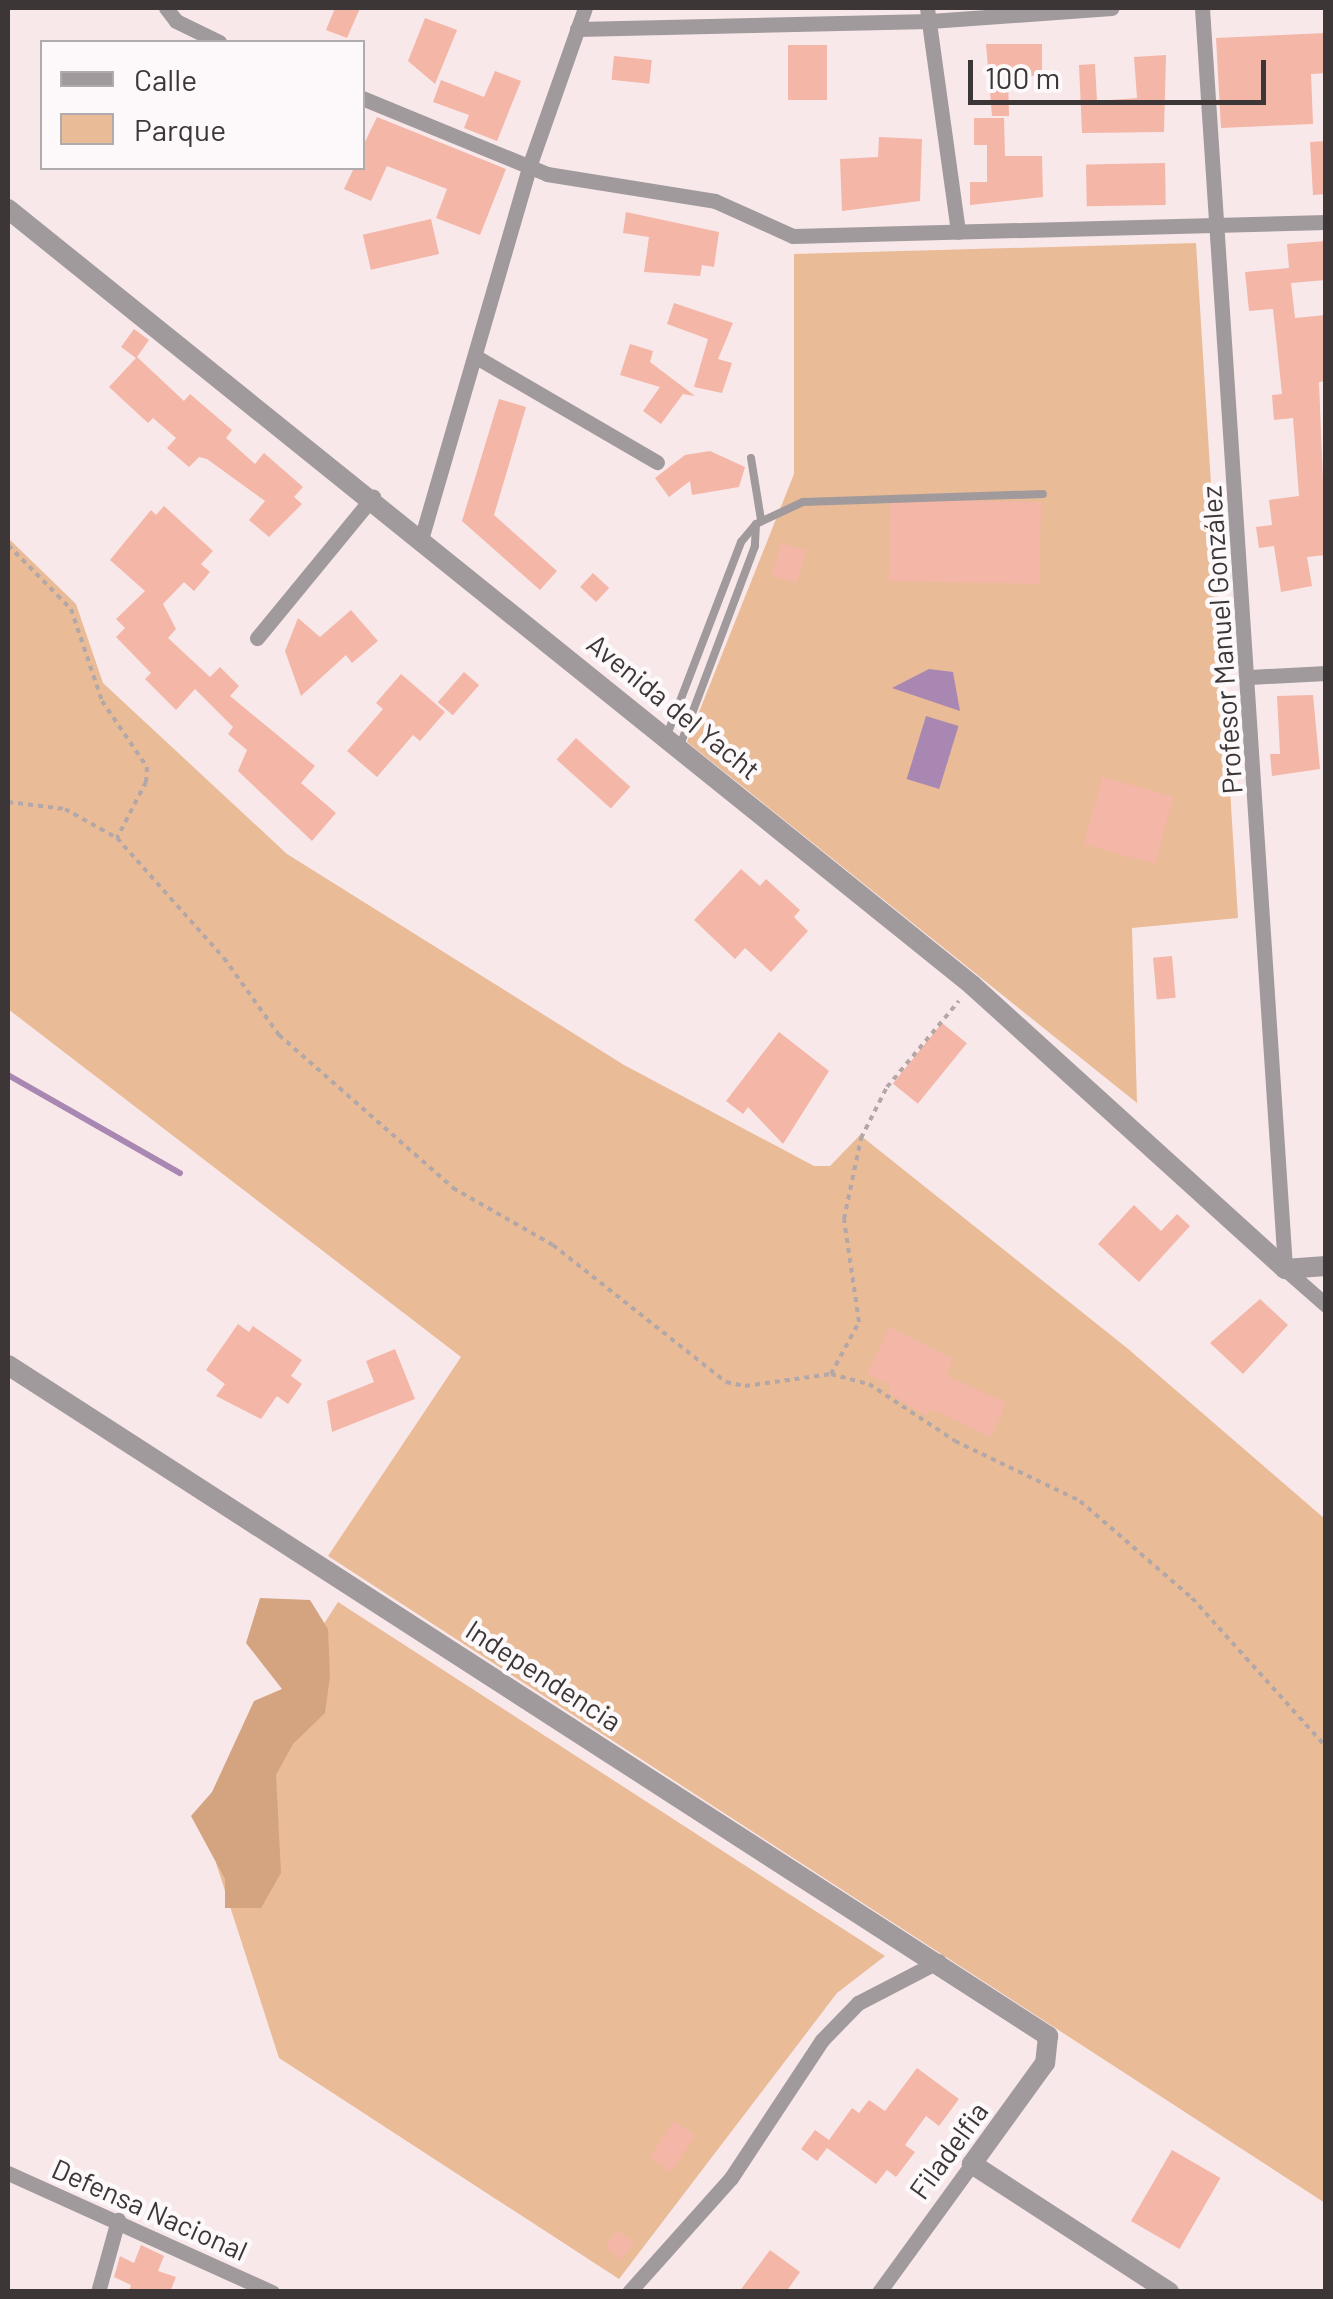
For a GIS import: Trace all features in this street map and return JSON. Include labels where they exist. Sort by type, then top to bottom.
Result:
[{"type":"street","points":[[166,8],[186,27],[215,40]]},
{"type":"street","points":[[422,536],[478,358],[530,164],[585,8]]},
{"type":"street","points":[[576,30],[1112,8]]},
{"type":"street","name":"Profesor Manuel González","points":[[1202,8],[1286,1269]]},
{"type":"street","points":[[928,14],[958,232]]},
{"type":"street","points":[[365,99],[547,174],[632,192],[715,202],[793,236],[1326,222]]},
{"type":"street","name":"Avenida del Yacht","points":[[8,209],[422,536],[972,985],[1326,1304]]},
{"type":"street","points":[[478,358],[657,462]]},
{"type":"street","points":[[257,638],[372,496]]},
{"type":"street","points":[[1249,677],[1326,673]]},
{"type":"street","points":[[1286,1269],[1326,1266]]},
{"type":"street","name":"Independencia","points":[[8,1365],[939,1961],[1048,2036]]},
{"type":"street","points":[[629,2292],[731,2178],[822,2040],[858,2003],[939,1961]]},
{"type":"street","name":"Filadelfia","points":[[879,2292],[1046,2063],[1048,2036]]},
{"type":"street","points":[[972,2164],[1169,2292]]},
{"type":"street","name":"Defensa Nacional","points":[[8,2173],[118,2220],[252,2287],[272,2292]]},
{"type":"street","points":[[98,2292],[118,2220]]},
{"type":"lane","points":[[673,741],[755,546],[758,522],[751,458]]},
{"type":"lane","points":[[673,741],[741,542],[758,522],[803,502],[1043,494]]},
{"type":"lane","points":[[714,614],[727,620]]},
{"type":"path","points":[[8,545],[72,608],[102,701],[147,767],[146,782],[117,838]]},
{"type":"path","points":[[8,802],[65,809],[117,838],[224,958],[279,1035],[453,1188],[553,1245],[726,1382],[744,1386],[832,1374],[869,1384],[954,1441],[1080,1501],[1192,1598],[1326,1747]]},
{"type":"path","points":[[832,1374],[859,1322],[844,1219],[861,1138],[887,1087],[972,985]]},
{"type":"green space","points":[[1196,243],[1238,918],[1132,928],[1137,1103],[687,742],[794,474],[794,254]]},
{"type":"green space","points":[[8,538],[76,604],[103,683],[287,854],[624,1065],[814,1166],[830,1166],[860,1135],[1127,1348],[1325,1519],[1325,2203],[328,1556],[461,1357],[8,1009]]},
{"type":"green space","points":[[338,1602],[885,1956],[837,1993],[619,2279],[279,2058],[216,1863],[294,1670]]},
{"type":"shaded area","points":[[929,669],[953,672],[960,711],[892,688]]},
{"type":"shaded area","points":[[926,716],[959,726],[939,789],[907,779]]},
{"type":"shaded area","points":[[260,1598],[310,1600],[328,1629],[330,1676],[325,1713],[293,1744],[276,1775],[281,1873],[261,1908],[225,1908],[225,1879],[191,1816],[212,1792],[254,1701],[282,1689],[246,1643]]},
{"type":"building","points":[[335,8],[360,8],[347,38],[326,30]]},
{"type":"building","points":[[425,18],[457,30],[435,84],[408,61]]},
{"type":"building","points":[[1326,33],[1326,73],[1311,74],[1313,124],[1221,128],[1216,38]]},
{"type":"building","points":[[986,44],[1042,44],[1042,76],[1008,76],[1009,116],[992,116]]},
{"type":"building","points":[[788,45],[827,45],[827,100],[788,100]]},
{"type":"building","points":[[1166,55],[1164,132],[1082,133],[1079,65],[1095,64],[1097,101],[1137,98],[1134,57]]},
{"type":"building","points":[[614,56],[652,60],[649,84],[611,80]]},
{"type":"building","points":[[495,71],[521,81],[497,141],[464,128],[469,115],[433,102],[441,80],[484,97]]},
{"type":"building","points":[[377,117],[506,169],[480,235],[436,218],[447,189],[387,166],[371,201],[344,189],[353,170],[365,170],[365,142]]},
{"type":"building","points":[[974,118],[1004,118],[1005,156],[1042,156],[1043,197],[970,205],[970,182],[987,182],[987,145],[974,145]]},
{"type":"building","points":[[879,137],[922,139],[920,201],[842,211],[840,159],[878,157]]},
{"type":"building","points":[[1326,141],[1326,194],[1313,195],[1310,142]]},
{"type":"building","points":[[1165,163],[1166,205],[1087,206],[1086,164]]},
{"type":"building","points":[[626,212],[719,232],[714,267],[702,265],[700,276],[644,272],[649,237],[623,233]]},
{"type":"building","points":[[431,219],[439,254],[371,270],[363,235]]},
{"type":"building","points":[[1326,241],[1326,280],[1291,283],[1295,318],[1326,315],[1326,381],[1319,382],[1326,555],[1307,557],[1312,586],[1281,592],[1274,546],[1259,548],[1256,527],[1272,525],[1269,500],[1299,496],[1293,418],[1274,420],[1272,395],[1282,394],[1273,309],[1249,311],[1245,272],[1289,268],[1287,244]]},
{"type":"building","points":[[674,303],[733,323],[718,359],[732,363],[722,393],[694,387],[708,339],[667,324]]},
{"type":"building","points":[[134,329],[149,340],[137,357],[184,401],[190,394],[232,430],[226,438],[255,464],[264,453],[303,487],[294,497],[302,504],[269,537],[249,520],[265,501],[207,459],[199,457],[189,467],[167,448],[176,438],[153,418],[148,423],[109,387],[136,358],[121,347]]},
{"type":"building","points":[[630,344],[653,351],[650,362],[695,396],[683,394],[661,424],[643,411],[660,387],[620,375]]},
{"type":"building","points":[[499,399],[526,407],[494,515],[557,571],[540,590],[462,521]]},
{"type":"building","points":[[710,451],[745,467],[739,487],[692,495],[690,481],[669,497],[655,478],[685,455]]},
{"type":"building","points":[[890,499],[1041,502],[1040,584],[889,581]]},
{"type":"building","points":[[164,506],[213,551],[201,564],[210,572],[194,591],[184,582],[163,604],[176,629],[168,638],[210,677],[220,667],[239,686],[230,696],[315,766],[301,783],[336,813],[312,841],[238,771],[247,750],[228,734],[233,727],[195,689],[176,710],[145,679],[151,673],[116,637],[125,628],[116,619],[145,591],[110,560],[151,510],[156,515]]},
{"type":"building","points":[[781,543],[807,551],[797,583],[771,576]]},
{"type":"building","points":[[593,573],[609,588],[596,602],[580,587]]},
{"type":"building","points":[[351,610],[378,641],[352,663],[346,655],[301,696],[285,651],[298,618],[320,637]]},
{"type":"building","points":[[464,672],[479,685],[453,715],[438,702]]},
{"type":"building","points":[[401,674],[445,712],[420,741],[413,735],[377,777],[347,751],[383,709],[376,703]]},
{"type":"building","points":[[1313,695],[1320,769],[1272,776],[1270,754],[1280,754],[1277,696]]},
{"type":"building","points":[[576,738],[630,787],[611,808],[557,760]]},
{"type":"building","points":[[1102,777],[1173,796],[1155,864],[1084,845]]},
{"type":"building","points":[[741,869],[760,886],[766,879],[800,910],[794,917],[808,931],[771,972],[745,948],[735,959],[694,920]]},
{"type":"building","points":[[1172,956],[1176,998],[1157,999],[1153,958]]},
{"type":"building","points":[[942,1023],[967,1043],[918,1104],[893,1084]]},
{"type":"building","points":[[779,1032],[829,1071],[783,1144],[748,1107],[743,1114],[726,1101]]},
{"type":"building","points":[[1134,1205],[1161,1231],[1177,1214],[1190,1226],[1139,1282],[1098,1244]]},
{"type":"building","points":[[1260,1299],[1288,1325],[1243,1374],[1210,1343]]},
{"type":"building","points":[[238,1324],[249,1332],[253,1326],[302,1360],[291,1376],[302,1384],[288,1404],[277,1396],[261,1419],[216,1396],[225,1384],[206,1370]]},
{"type":"building","points":[[889,1327],[953,1359],[946,1375],[1006,1403],[991,1437],[930,1409],[927,1416],[888,1392],[891,1386],[867,1374]]},
{"type":"building","points":[[395,1349],[415,1399],[332,1432],[327,1401],[374,1382],[366,1361]]},
{"type":"building","points":[[917,2068],[959,2099],[939,2126],[926,2116],[905,2145],[915,2152],[896,2177],[887,2170],[876,2184],[827,2148],[817,2161],[801,2149],[815,2130],[829,2140],[852,2108],[859,2113],[869,2100],[885,2111]]},
{"type":"building","points":[[673,2121],[695,2135],[672,2172],[650,2158]]},
{"type":"building","points":[[1172,2150],[1220,2178],[1179,2249],[1131,2221]]},
{"type":"building","points":[[617,2230],[634,2242],[622,2259],[605,2247]]},
{"type":"building","points":[[141,2245],[164,2256],[158,2271],[176,2277],[170,2292],[129,2292],[131,2285],[114,2277],[120,2256],[134,2263]]},
{"type":"building","points":[[770,2250],[800,2272],[786,2292],[739,2292]]},
{"type":"waterway","points":[[8,1075],[180,1173]]}]
